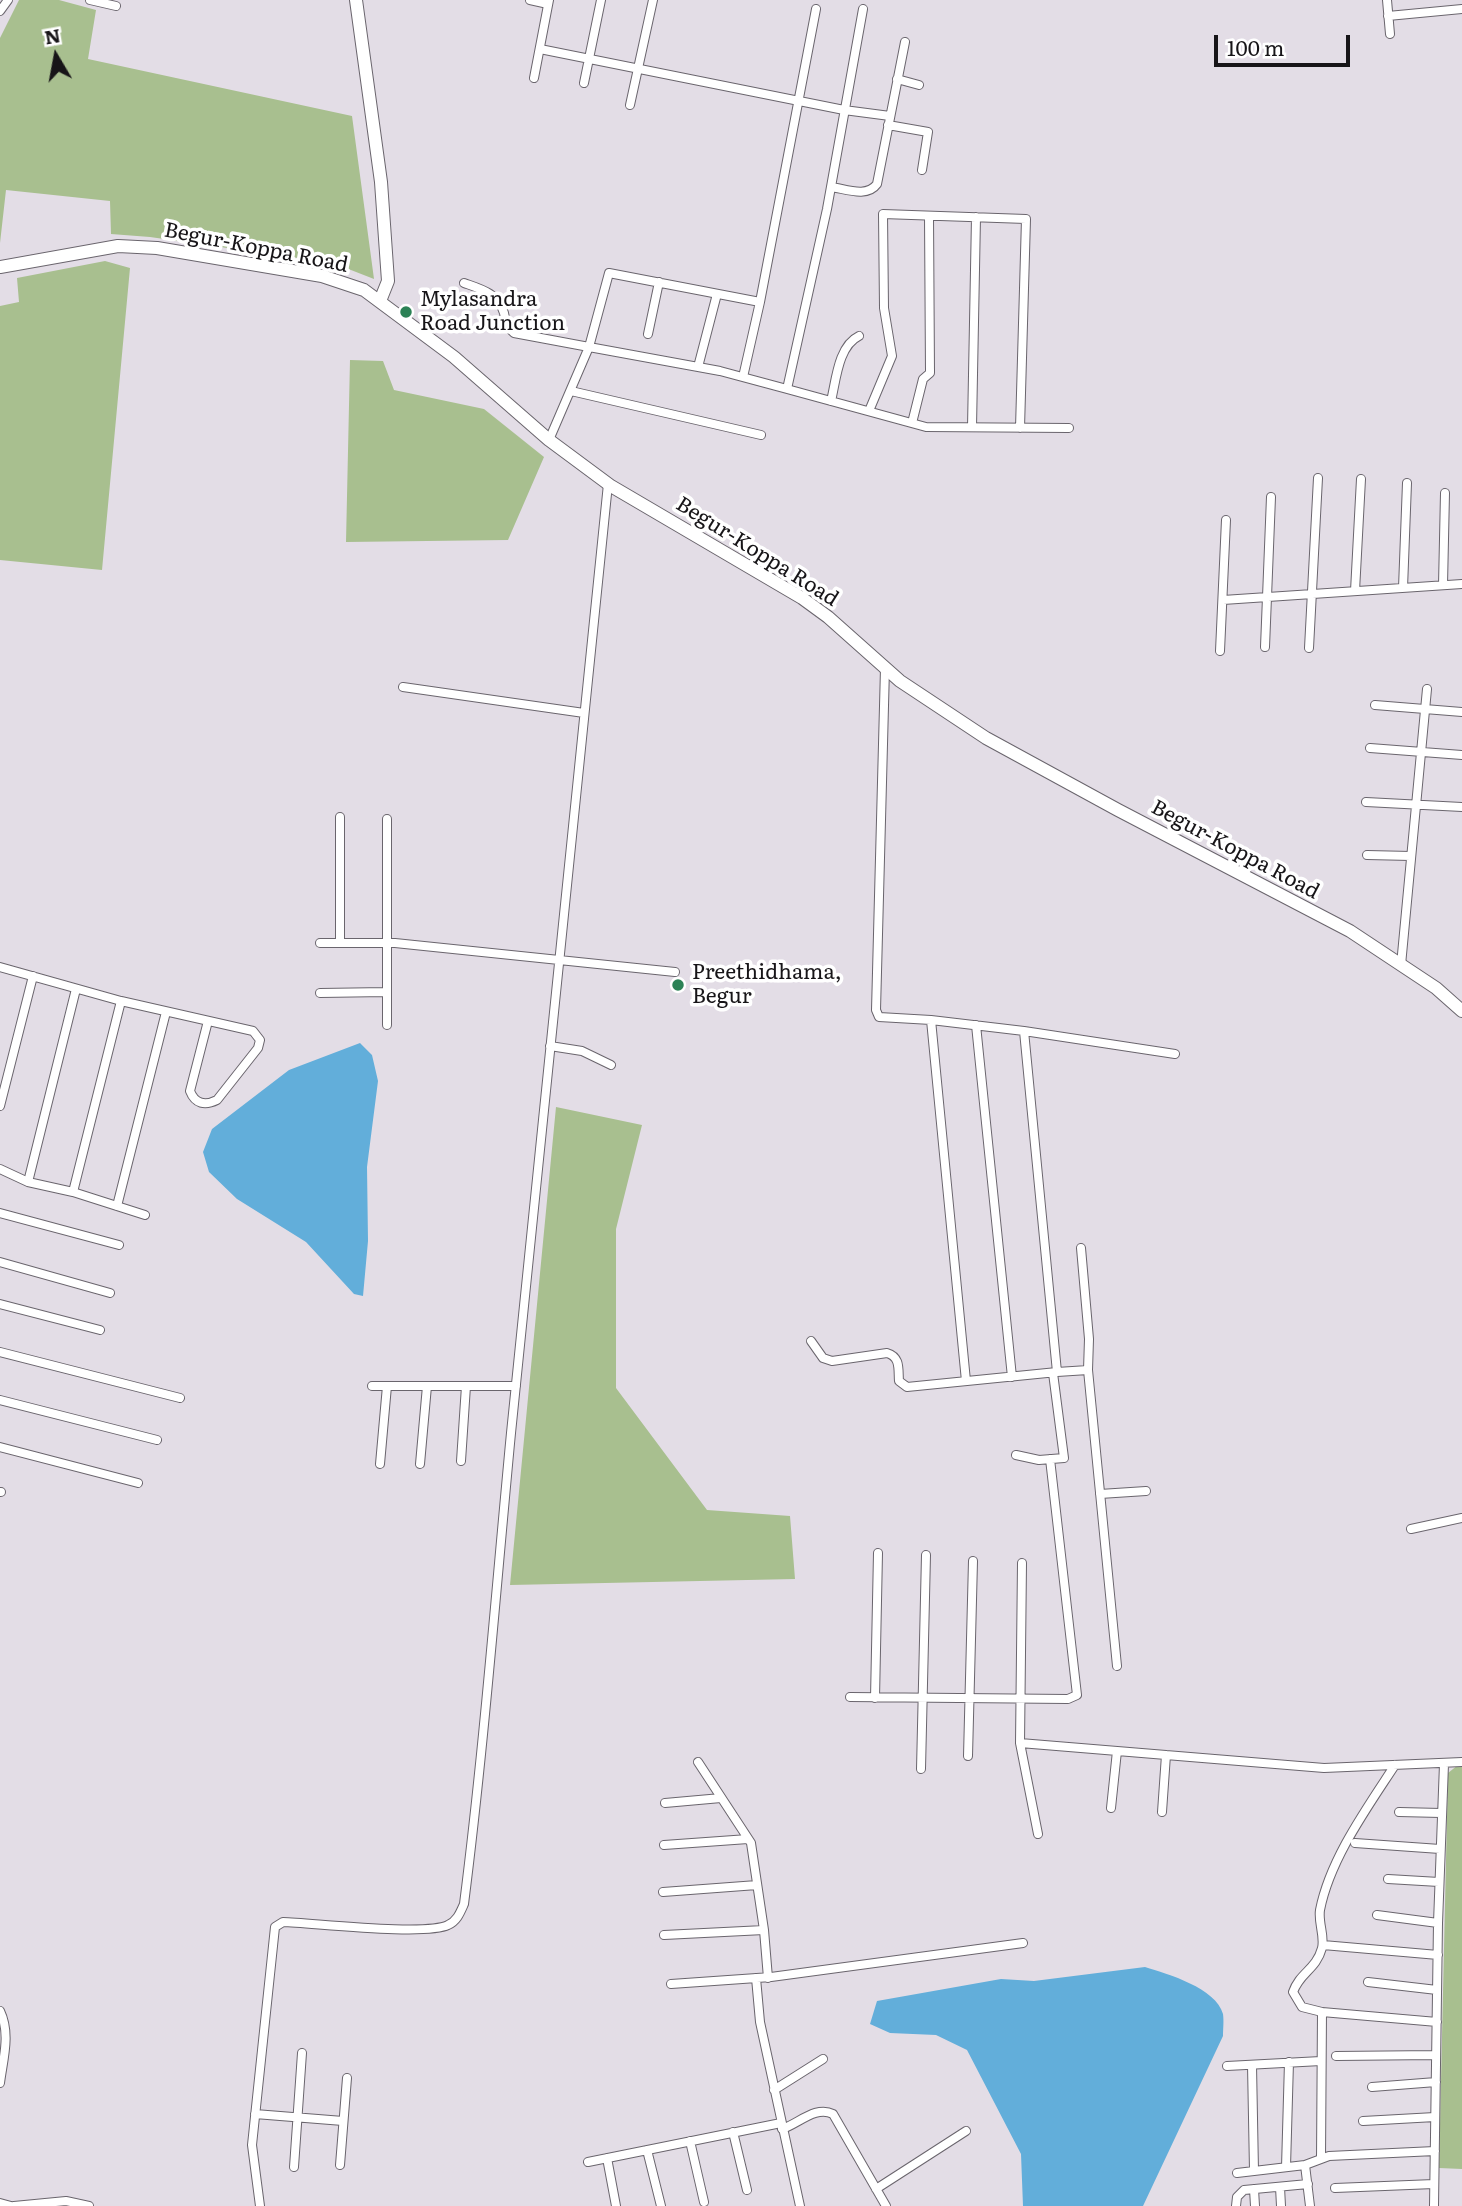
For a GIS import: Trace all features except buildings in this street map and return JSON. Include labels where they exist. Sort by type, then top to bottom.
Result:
[{"type":"main road","points":[[356,0],[381,182],[388,281],[380,301]]},
{"type":"main road","name":"Begur-Koppa Road","points":[[0,267],[118,246],[157,248],[322,276],[364,290],[454,357],[549,440],[608,484],[802,598],[828,617],[900,681],[986,738],[1350,931],[1436,988],[1462,1012]]},
{"type":"street","points":[[0,10],[8,0]]},
{"type":"street","points":[[90,0],[116,6]]},
{"type":"street","points":[[530,0],[549,2],[534,78]]},
{"type":"street","points":[[584,83],[601,0]]},
{"type":"street","points":[[629,105],[653,0]]},
{"type":"street","points":[[1387,0],[1390,34]]},
{"type":"street","points":[[743,377],[816,9]]},
{"type":"street","points":[[787,389],[831,187],[863,9]]},
{"type":"street","points":[[1388,16],[1462,9]]},
{"type":"street","points":[[831,187],[861,192],[873,190],[877,184],[905,42]]},
{"type":"street","points":[[540,49],[844,110],[928,132],[922,170]]},
{"type":"street","points":[[897,79],[919,85]]},
{"type":"street","points":[[869,411],[892,356],[884,308],[883,214],[1026,219],[1020,428]]},
{"type":"street","points":[[912,423],[923,379],[930,373],[929,216]]},
{"type":"street","points":[[972,427],[976,217]]},
{"type":"street","points":[[549,440],[589,347],[610,273],[760,302]]},
{"type":"street","points":[[648,334],[659,282]]},
{"type":"street","points":[[464,283],[487,291],[503,310],[506,326],[514,333],[530,338],[743,377],[926,427],[1069,428]]},
{"type":"street","points":[[698,367],[717,294]]},
{"type":"street","points":[[831,401],[844,352],[852,340],[859,336]]},
{"type":"street","points":[[570,391],[761,435]]},
{"type":"street","points":[[1309,648],[1318,478]]},
{"type":"street","points":[[1355,591],[1361,478]]},
{"type":"street","points":[[1403,588],[1407,483]]},
{"type":"street","points":[[260,2206],[252,2145],[275,1927],[283,1922],[437,1928],[449,1925],[459,1916],[464,1904],[486,1712],[558,961],[608,484]]},
{"type":"street","points":[[1443,585],[1445,493]]},
{"type":"street","points":[[1265,647],[1271,497]]},
{"type":"street","points":[[1220,651],[1226,520]]},
{"type":"street","points":[[1223,600],[1462,584]]},
{"type":"street","points":[[885,668],[876,1010],[881,1019],[931,1020],[976,1025],[1175,1054]]},
{"type":"street","points":[[403,687],[584,713]]},
{"type":"street","points":[[1401,965],[1427,689]]},
{"type":"street","points":[[1375,705],[1462,712]]},
{"type":"street","points":[[1370,748],[1462,755]]},
{"type":"street","points":[[1367,802],[1462,807]]},
{"type":"street","points":[[340,817],[340,943]]},
{"type":"street","points":[[387,819],[387,1025]]},
{"type":"street","points":[[1367,855],[1411,856]]},
{"type":"street","points":[[320,943],[386,942],[675,972]]},
{"type":"street","points":[[0,967],[166,1013],[208,1021],[253,1031],[260,1040],[258,1048],[217,1100],[209,1104],[199,1103],[190,1091],[208,1021]]},
{"type":"street","points":[[0,1106],[33,976]]},
{"type":"street","points":[[28,1182],[76,989]]},
{"type":"street","points":[[320,993],[386,992]]},
{"type":"street","points":[[73,1192],[121,1001]]},
{"type":"street","points":[[117,1206],[166,1013]]},
{"type":"street","points":[[931,1020],[966,1381]]},
{"type":"street","points":[[976,1025],[1012,1377]]},
{"type":"street","points":[[1016,1455],[1039,1461],[1064,1458],[1024,1031]]},
{"type":"street","points":[[550,1046],[592,1054],[611,1065]]},
{"type":"street","points":[[0,1169],[28,1182],[73,1192],[145,1215]]},
{"type":"street","points":[[0,1213],[119,1245]]},
{"type":"street","points":[[1081,1248],[1089,1339],[1088,1370],[1117,1666]]},
{"type":"street","points":[[0,1262],[110,1293]]},
{"type":"street","points":[[0,1304],[100,1330]]},
{"type":"street","points":[[811,1340],[823,1358],[832,1361],[887,1353],[893,1355],[897,1361],[899,1381],[907,1387],[1088,1370]]},
{"type":"street","points":[[0,1352],[180,1398]]},
{"type":"street","points":[[372,1385],[516,1387]]},
{"type":"street","points":[[380,1464],[387,1386]]},
{"type":"street","points":[[420,1464],[427,1386]]},
{"type":"street","points":[[461,1461],[466,1386]]},
{"type":"street","points":[[0,1399],[157,1440]]},
{"type":"street","points":[[0,1447],[138,1483]]},
{"type":"street","points":[[850,1697],[1068,1699],[1077,1695],[1050,1459]]},
{"type":"street","points":[[1100,1494],[1146,1491]]},
{"type":"street","points":[[1411,1529],[1462,1518]]},
{"type":"street","points":[[875,1698],[878,1553]]},
{"type":"street","points":[[921,1769],[926,1555]]},
{"type":"street","points":[[968,1756],[973,1561]]},
{"type":"street","points":[[1022,1563],[1020,1743],[1038,1835]]},
{"type":"street","points":[[1020,1743],[1324,1768],[1462,1762]]},
{"type":"street","points":[[1111,1808],[1117,1751]]},
{"type":"street","points":[[1162,1812],[1166,1755]]},
{"type":"street","points":[[698,1762],[748,1839],[764,1930],[768,1978]]},
{"type":"street","points":[[1434,2206],[1438,1923],[1444,1764]]},
{"type":"street","points":[[1395,1765],[1354,1828],[1319,1913],[1323,1945],[1316,1963],[1297,1979],[1293,1992],[1302,2007],[1322,2012],[1437,2022]]},
{"type":"street","points":[[665,1803],[721,1798]]},
{"type":"street","points":[[1399,1812],[1441,1813]]},
{"type":"street","points":[[664,1845],[748,1839]]},
{"type":"street","points":[[1355,1843],[1440,1849]]},
{"type":"street","points":[[1388,1879],[1439,1882]]},
{"type":"street","points":[[663,1892],[757,1885]]},
{"type":"street","points":[[1377,1915],[1438,1923]]},
{"type":"street","points":[[664,1935],[764,1930]]},
{"type":"street","points":[[671,1984],[768,1978],[1023,1943]]},
{"type":"street","points":[[1323,1945],[1438,1955]]},
{"type":"street","points":[[756,1978],[760,2022],[800,2206]]},
{"type":"street","points":[[1368,1982],[1437,1990]]},
{"type":"street","points":[[0,2011],[6,2038],[0,2083]]},
{"type":"street","points":[[1321,2158],[1322,2012]]},
{"type":"street","points":[[294,2167],[302,2053]]},
{"type":"street","points":[[1336,2056],[1436,2055]]},
{"type":"street","points":[[774,2090],[823,2059]]},
{"type":"street","points":[[1227,2066],[1321,2061]]},
{"type":"street","points":[[1286,2167],[1289,2062]]},
{"type":"street","points":[[1252,2064],[1254,2171]]},
{"type":"street","points":[[340,2165],[347,2078]]},
{"type":"street","points":[[1372,2087],[1436,2082]]},
{"type":"street","points":[[588,2162],[733,2132],[794,2125],[818,2111],[829,2111],[886,2206]]},
{"type":"street","points":[[255,2114],[343,2121]]},
{"type":"street","points":[[1363,2121],[1435,2117]]},
{"type":"street","points":[[876,2189],[966,2131]]},
{"type":"street","points":[[733,2132],[747,2190]]},
{"type":"street","points":[[690,2141],[704,2202]]},
{"type":"street","points":[[647,2150],[662,2206]]},
{"type":"street","points":[[1237,2173],[1305,2165],[1321,2158],[1435,2151]]},
{"type":"street","points":[[607,2158],[616,2206]]},
{"type":"street","points":[[1305,2165],[1310,2206]]},
{"type":"street","points":[[1236,2206],[1240,2192],[1308,2184]]},
{"type":"street","points":[[1335,2188],[1434,2184]]},
{"type":"street","points":[[1280,2187],[1281,2206]]},
{"type":"street","points":[[1254,2189],[1255,2206]]},
{"type":"street","points":[[0,2203],[13,2206],[60,2201],[89,2206]]},
{"type":"green space","points":[[19,0],[59,0],[96,10],[88,59],[352,116],[374,279],[333,263],[111,234],[110,201],[6,190],[0,243],[0,38]]},
{"type":"green space","points":[[105,261],[130,268],[102,570],[0,560],[0,306],[19,302],[17,278]]},
{"type":"green space","points":[[350,360],[383,361],[394,390],[484,409],[544,457],[508,540],[346,542]]},
{"type":"green space","points":[[556,1107],[642,1125],[616,1229],[616,1388],[707,1510],[790,1516],[795,1579],[510,1585]]},
{"type":"green space","points":[[1462,1765],[1462,2169],[1439,2168],[1448,1773]]},
{"type":"water","points":[[360,1043],[372,1055],[378,1081],[367,1167],[368,1241],[363,1296],[354,1294],[306,1242],[237,1199],[209,1172],[203,1152],[212,1129],[289,1070]]},
{"type":"water","points":[[1145,1967],[1190,1983],[1211,1997],[1223,2014],[1223,2036],[1143,2206],[1023,2206],[1021,2154],[967,2050],[936,2035],[890,2033],[870,2024],[877,2001],[1001,1979],[1034,1981]]},
{"type":"place","name":"Mylasandra Road Junction","points":[[406,312]]},
{"type":"place","name":"Preethidhama, Begur","points":[[678,985]]}]
